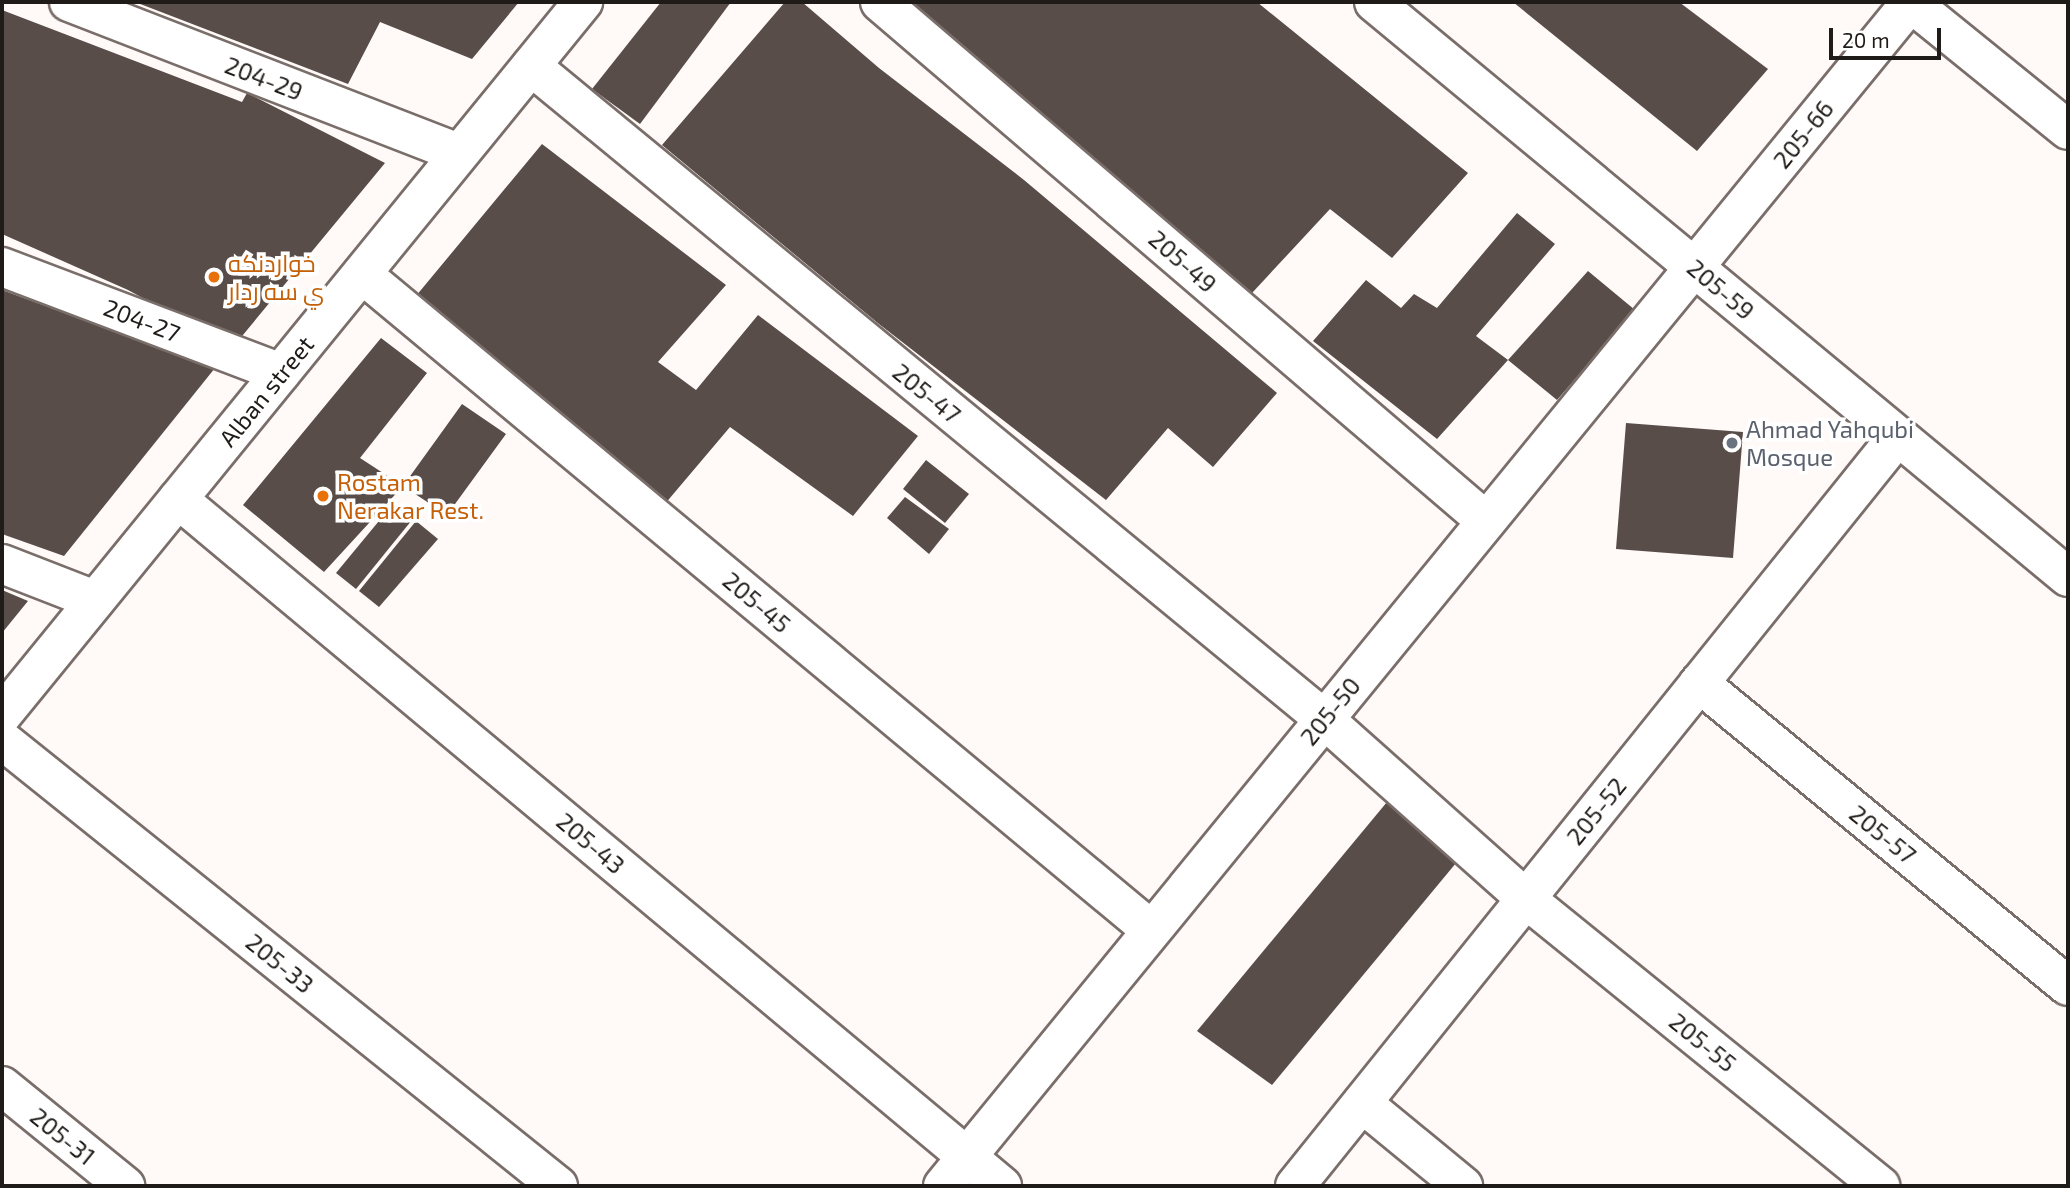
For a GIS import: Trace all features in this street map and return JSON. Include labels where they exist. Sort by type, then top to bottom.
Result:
[{"type":"street","name":"204-29","points":[[69,2],[459,153]]},
{"type":"street","name":"Alban street","points":[[2,715],[583,2]]},
{"type":"street","name":"205-49","points":[[880,2],[1486,521]]},
{"type":"street","name":"205-59","points":[[1374,2],[2068,577]]},
{"type":"street","name":"205-66","points":[[1694,267],[1911,2]]},
{"type":"street","points":[[1911,2],[2068,130]]},
{"type":"street","name":"205-47","points":[[531,66],[1324,719],[1526,899]]},
{"type":"street","name":"204-27","points":[[2,267],[281,373]]},
{"type":"street","name":"205-50","points":[[943,1186],[1694,267]]},
{"type":"street","name":"205-45","points":[[362,274],[1151,930]]},
{"type":"street","name":"205-52","points":[[1295,1186],[1898,436]]},
{"type":"street","name":"205-43","points":[[178,499],[1002,1186]]},
{"type":"street","points":[[2,564],[96,600]]},
{"type":"street","name":"205-57","points":[[1699,683],[2068,986]]},
{"type":"street","name":"205-33","points":[[2,740],[558,1186]]},
{"type":"street","name":"205-55","points":[[1526,899],[1880,1186]]},
{"type":"street","name":"205-31","points":[[2,1086],[125,1186]]},
{"type":"street","points":[[1362,1103],[1463,1186]]},
{"type":"building","points":[[135,2],[519,2],[472,59],[380,22],[348,84]]},
{"type":"building","points":[[661,2],[731,2],[640,124],[592,89]]},
{"type":"building","points":[[785,2],[802,2],[879,68],[1024,180],[1277,393],[1213,467],[1168,428],[1106,500],[879,324],[662,145]]},
{"type":"building","points":[[903,2],[1257,2],[1468,173],[1392,258],[1330,209],[1252,293]]},
{"type":"building","points":[[1513,2],[1679,2],[1768,69],[1697,151]]},
{"type":"building","points":[[2,10],[242,102],[247,93],[385,163],[233,347],[128,290],[2,234]]},
{"type":"building","points":[[542,144],[726,285],[658,362],[696,390],[758,315],[918,436],[853,516],[730,427],[664,505],[406,308]]},
{"type":"building","points":[[1517,213],[1555,244],[1476,336],[1508,360],[1437,439],[1313,341],[1366,280],[1401,308],[1414,294],[1437,308]]},
{"type":"building","points":[[1588,271],[1635,310],[1557,400],[1508,360]]},
{"type":"building","points":[[2,290],[215,368],[64,556],[2,534]]},
{"type":"building","name":"Rostam Nerakar Rest.","points":[[381,338],[427,373],[360,458],[403,486],[324,572],[243,505]]},
{"type":"building","points":[[462,404],[506,434],[447,515],[403,486]]},
{"type":"building","points":[[1626,423],[1743,432],[1733,558],[1616,549]]},
{"type":"building","points":[[926,460],[969,494],[945,523],[903,489]]},
{"type":"building","points":[[905,497],[949,529],[929,554],[887,518]]},
{"type":"building","points":[[393,504],[412,520],[356,589],[336,573]]},
{"type":"building","points":[[416,521],[438,539],[379,607],[359,591]]},
{"type":"building","points":[[2,590],[28,601],[2,633]]},
{"type":"building","points":[[1387,802],[1461,857],[1272,1085],[1197,1031]]},
{"type":"place","name":"خواردنكه ي سه ردار","points":[[214,277]]},
{"type":"place","name":"Ahmad Yahqubi Mosque","points":[[1732,443]]},
{"type":"place","name":"Rostam Nerakar Rest.","points":[[323,496]]}]
